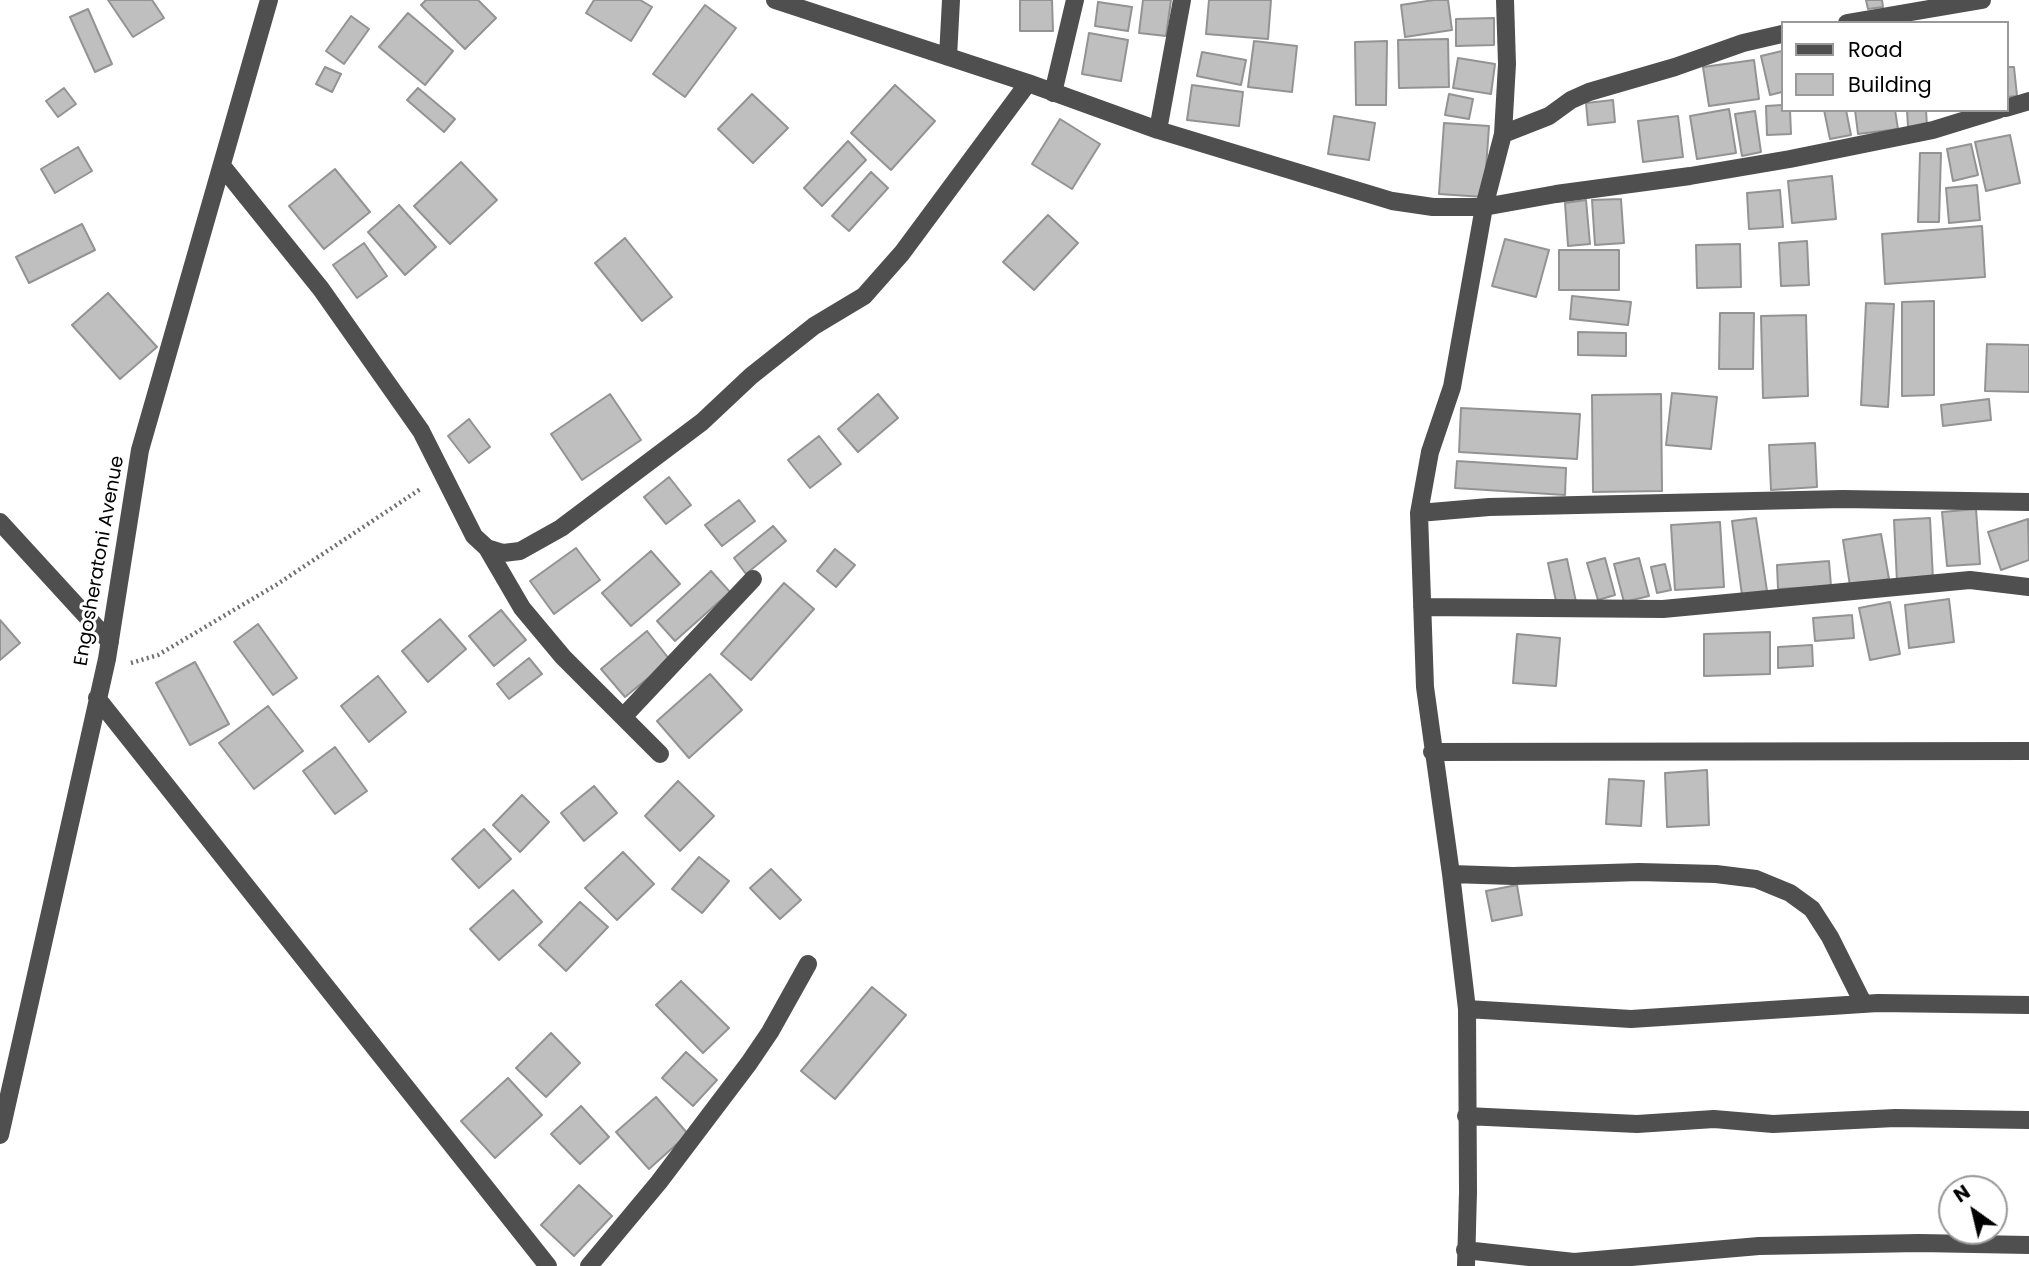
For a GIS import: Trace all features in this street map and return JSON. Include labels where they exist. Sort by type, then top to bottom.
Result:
[{"type":"street","name":"Engosheratoni Avenue","points":[[0,1135],[110,642],[140,450],[269,0]]},
{"type":"street","points":[[775,0],[1028,83],[1158,130],[1392,201],[1433,207],[1484,207],[1790,159],[1933,130],[1992,112]]},
{"type":"street","points":[[948,57],[951,0]]},
{"type":"street","points":[[1053,93],[1075,0]]},
{"type":"street","points":[[1158,130],[1182,0]]},
{"type":"street","points":[[1505,0],[1507,64],[1503,134],[1484,207],[1452,387],[1430,452],[1419,513],[1424,687],[1467,1009],[1468,1192],[1465,1258],[1574,1262],[1759,1246],[1919,1243],[2029,1245]]},
{"type":"street","points":[[1859,21],[1982,0]]},
{"type":"street","points":[[1503,134],[1549,116],[1571,100],[1589,92],[1675,67],[1742,43],[1780,34]]},
{"type":"street","points":[[488,548],[503,553],[520,551],[561,528],[702,422],[751,376],[814,326],[864,296],[902,253],[1028,83]]},
{"type":"street","points":[[2008,107],[2029,101]]},
{"type":"street","points":[[222,166],[321,289],[421,431],[474,536],[488,548],[522,608],[563,657],[660,754]]},
{"type":"street","points":[[1419,513],[1489,507],[1843,499],[2029,502]]},
{"type":"street","points":[[0,522],[110,642]]},
{"type":"street","points":[[623,717],[753,579]]},
{"type":"street","points":[[1422,607],[1663,609],[1970,580],[2029,587]]},
{"type":"street","points":[[97,698],[548,1266]]},
{"type":"street","points":[[1432,752],[2029,751]]},
{"type":"street","points":[[1451,874],[1513,876],[1639,872],[1716,874],[1756,879],[1790,893],[1812,909],[1830,937],[1863,1003]]},
{"type":"street","points":[[589,1266],[659,1182],[749,1063],[770,1032],[808,964]]},
{"type":"street","points":[[1467,1009],[1631,1019],[1863,1003],[2029,1006]]},
{"type":"street","points":[[1466,1116],[1637,1124],[1714,1119],[1773,1124],[1895,1118],[2029,1120]]},
{"type":"path","points":[[103,672],[158,655],[276,585],[443,474]]},
{"type":"building","points":[[108,0],[152,0],[164,18],[133,37]]},
{"type":"building","points":[[426,0],[478,0],[496,18],[465,49],[421,5]]},
{"type":"building","points":[[594,0],[640,0],[652,7],[631,41],[586,13]]},
{"type":"building","points":[[1020,0],[1052,0],[1053,31],[1020,31]]},
{"type":"building","points":[[1143,0],[1171,0],[1166,36],[1139,33]]},
{"type":"building","points":[[1209,0],[1271,0],[1268,39],[1206,34]]},
{"type":"building","points":[[1448,0],[1452,30],[1405,37],[1401,5]]},
{"type":"building","points":[[1866,0],[1882,0],[1883,7],[1868,9]]},
{"type":"building","points":[[1098,2],[1132,7],[1128,31],[1095,26]]},
{"type":"building","points":[[705,5],[736,28],[685,97],[653,74]]},
{"type":"building","points":[[88,9],[112,64],[95,72],[70,17]]},
{"type":"building","points":[[408,13],[453,51],[425,85],[379,47]]},
{"type":"building","points":[[351,16],[369,29],[344,64],[326,51]]},
{"type":"building","points":[[1494,18],[1494,45],[1456,46],[1456,19]]},
{"type":"building","points":[[1089,33],[1128,40],[1121,81],[1082,74]]},
{"type":"building","points":[[1448,39],[1449,87],[1399,88],[1398,40]]},
{"type":"building","points":[[1254,41],[1297,46],[1292,92],[1248,87]]},
{"type":"building","points":[[1387,41],[1386,105],[1356,105],[1355,42]]},
{"type":"building","points":[[1780,51],[1780,92],[1770,95],[1761,56]]},
{"type":"building","points":[[1202,52],[1246,60],[1241,85],[1197,76]]},
{"type":"building","points":[[1458,58],[1495,64],[1491,94],[1453,88]]},
{"type":"building","points":[[1754,60],[1759,99],[1709,106],[1703,67]]},
{"type":"building","points":[[325,67],[341,74],[332,92],[316,84]]},
{"type":"building","points":[[2008,67],[2014,67],[2017,96],[2008,97]]},
{"type":"building","points":[[895,85],[935,121],[891,170],[851,133]]},
{"type":"building","points":[[1192,85],[1243,92],[1239,126],[1187,120]]},
{"type":"building","points":[[64,88],[76,104],[58,117],[46,101]]},
{"type":"building","points":[[418,88],[455,119],[444,132],[407,100]]},
{"type":"building","points":[[752,94],[788,128],[753,163],[718,129]]},
{"type":"building","points":[[1449,94],[1473,99],[1469,119],[1445,115]]},
{"type":"building","points":[[1613,100],[1615,122],[1588,125],[1586,103]]},
{"type":"building","points":[[1780,105],[1780,112],[1790,112],[1791,134],[1767,135],[1766,106]]},
{"type":"building","points":[[1729,109],[1736,153],[1697,159],[1690,116]]},
{"type":"building","points":[[1755,111],[1761,152],[1742,156],[1735,114]]},
{"type":"building","points":[[1824,112],[1846,112],[1851,135],[1830,139]]},
{"type":"building","points":[[1855,112],[1895,112],[1898,129],[1858,134]]},
{"type":"building","points":[[1907,112],[1926,112],[1927,126],[1908,127]]},
{"type":"building","points":[[1334,116],[1375,123],[1369,160],[1328,154]]},
{"type":"building","points":[[1678,116],[1683,157],[1643,162],[1638,121]]},
{"type":"building","points":[[1060,119],[1100,144],[1072,189],[1032,164]]},
{"type":"building","points":[[1444,123],[1489,126],[1484,197],[1439,194]]},
{"type":"building","points":[[2010,135],[2020,183],[1986,191],[1975,142]]},
{"type":"building","points":[[848,141],[866,160],[822,206],[804,188]]},
{"type":"building","points":[[1971,144],[1978,175],[1953,181],[1947,149]]},
{"type":"building","points":[[78,147],[92,171],[55,193],[41,169]]},
{"type":"building","points":[[1920,153],[1941,153],[1939,222],[1918,222]]},
{"type":"building","points":[[461,162],[497,200],[450,244],[414,206]]},
{"type":"building","points":[[335,169],[370,212],[324,249],[289,206]]},
{"type":"building","points":[[871,172],[888,188],[849,231],[832,216]]},
{"type":"building","points":[[1832,176],[1836,219],[1792,223],[1788,181]]},
{"type":"building","points":[[1977,185],[1980,220],[1949,223],[1946,188]]},
{"type":"building","points":[[1780,190],[1783,227],[1749,229],[1747,193]]},
{"type":"building","points":[[1621,199],[1624,243],[1595,245],[1592,200]]},
{"type":"building","points":[[1586,200],[1590,244],[1568,246],[1565,203]]},
{"type":"building","points":[[399,205],[436,247],[405,275],[368,232]]},
{"type":"building","points":[[1048,215],[1078,243],[1034,290],[1003,262]]},
{"type":"building","points":[[82,224],[95,250],[29,283],[16,257]]},
{"type":"building","points":[[1982,226],[1985,277],[1885,284],[1882,234]]},
{"type":"building","points":[[625,238],[672,297],[642,321],[595,263]]},
{"type":"building","points":[[1505,239],[1549,250],[1536,297],[1492,286]]},
{"type":"building","points":[[1807,241],[1809,285],[1781,286],[1779,243]]},
{"type":"building","points":[[364,243],[387,276],[357,298],[333,265]]},
{"type":"building","points":[[1740,244],[1741,287],[1697,288],[1696,245]]},
{"type":"building","points":[[1559,250],[1619,250],[1619,290],[1559,290]]},
{"type":"building","points":[[108,293],[157,347],[120,379],[72,325]]},
{"type":"building","points":[[1572,296],[1631,302],[1628,325],[1570,319]]},
{"type":"building","points":[[1934,301],[1934,395],[1902,396],[1902,302]]},
{"type":"building","points":[[1866,303],[1894,304],[1888,407],[1861,405]]},
{"type":"building","points":[[1720,313],[1754,313],[1753,369],[1719,369]]},
{"type":"building","points":[[1806,315],[1808,396],[1763,398],[1761,316]]},
{"type":"building","points":[[1578,332],[1626,333],[1626,356],[1578,355]]},
{"type":"building","points":[[1987,344],[2029,345],[2029,392],[1985,391]]},
{"type":"building","points":[[1672,393],[1717,397],[1711,449],[1666,445]]},
{"type":"building","points":[[610,394],[641,440],[582,480],[551,434]]},
{"type":"building","points":[[878,394],[898,418],[858,452],[838,429]]},
{"type":"building","points":[[1661,394],[1662,491],[1593,492],[1592,395]]},
{"type":"building","points":[[1989,399],[1991,420],[1943,426],[1941,405]]},
{"type":"building","points":[[1461,408],[1580,414],[1577,459],[1459,452]]},
{"type":"building","points":[[469,419],[490,447],[469,463],[448,436]]},
{"type":"building","points":[[819,436],[841,464],[810,488],[788,460]]},
{"type":"building","points":[[1815,443],[1817,487],[1771,490],[1769,445]]},
{"type":"building","points":[[1457,461],[1566,468],[1565,495],[1455,488]]},
{"type":"building","points":[[669,477],[691,505],[666,524],[644,497]]},
{"type":"building","points":[[739,500],[755,521],[722,546],[705,525]]},
{"type":"building","points":[[1976,509],[1980,564],[1947,566],[1942,512]]},
{"type":"building","points":[[1756,518],[1767,591],[1742,595],[1732,521]]},
{"type":"building","points":[[1930,518],[1933,580],[1897,582],[1894,520]]},
{"type":"building","points":[[2028,519],[2029,560],[2001,570],[1988,532]]},
{"type":"building","points":[[1720,522],[1724,587],[1675,590],[1671,525]]},
{"type":"building","points":[[773,526],[786,541],[746,574],[734,558]]},
{"type":"building","points":[[1881,534],[1889,579],[1850,586],[1843,540]]},
{"type":"building","points":[[576,548],[600,580],[554,614],[530,581]]},
{"type":"building","points":[[835,549],[855,565],[836,587],[817,571]]},
{"type":"building","points":[[651,551],[680,584],[631,626],[602,593]]},
{"type":"building","points":[[1605,558],[1615,595],[1598,600],[1587,563]]},
{"type":"building","points":[[1639,558],[1649,596],[1624,602],[1614,564]]},
{"type":"building","points":[[1567,559],[1576,602],[1557,606],[1548,563]]},
{"type":"building","points":[[1829,561],[1831,586],[1778,589],[1777,565]]},
{"type":"building","points":[[1665,564],[1671,590],[1657,593],[1651,567]]},
{"type":"building","points":[[711,571],[730,592],[675,641],[657,621]]},
{"type":"building","points":[[784,583],[814,609],[751,680],[721,654]]},
{"type":"building","points":[[1949,599],[1954,642],[1909,648],[1905,605]]},
{"type":"building","points":[[1890,602],[1900,654],[1870,660],[1859,608]]},
{"type":"building","points":[[501,610],[526,640],[494,666],[469,636]]},
{"type":"building","points":[[1852,615],[1854,638],[1815,641],[1813,618]]},
{"type":"building","points":[[440,619],[466,649],[428,682],[402,651]]},
{"type":"building","points":[[0,620],[20,643],[0,660]]},
{"type":"building","points":[[258,624],[297,678],[273,695],[234,642]]},
{"type":"building","points":[[647,631],[670,660],[625,697],[601,669]]},
{"type":"building","points":[[1770,632],[1770,674],[1704,676],[1704,634]]},
{"type":"building","points":[[1517,634],[1560,638],[1556,686],[1513,683]]},
{"type":"building","points":[[1812,645],[1813,666],[1778,668],[1778,647]]},
{"type":"building","points":[[529,658],[542,674],[509,699],[497,684]]},
{"type":"building","points":[[195,662],[229,724],[190,745],[156,683]]},
{"type":"building","points":[[710,674],[742,710],[689,758],[657,721]]},
{"type":"building","points":[[378,676],[406,712],[369,742],[341,706]]},
{"type":"building","points":[[268,706],[303,751],[254,789],[219,743]]},
{"type":"building","points":[[335,747],[367,791],[335,814],[303,771]]},
{"type":"building","points":[[1707,770],[1709,825],[1667,827],[1665,773]]},
{"type":"building","points":[[1609,779],[1644,781],[1641,826],[1606,824]]},
{"type":"building","points":[[678,781],[714,816],[680,851],[645,816]]},
{"type":"building","points":[[594,786],[617,813],[584,841],[561,813]]},
{"type":"building","points":[[522,795],[549,822],[520,852],[493,825]]},
{"type":"building","points":[[484,829],[511,859],[479,888],[452,859]]},
{"type":"building","points":[[623,852],[654,884],[617,920],[585,888]]},
{"type":"building","points":[[699,857],[729,881],[702,913],[672,889]]},
{"type":"building","points":[[771,869],[801,900],[780,919],[750,888]]},
{"type":"building","points":[[1517,885],[1522,915],[1492,921],[1486,891]]},
{"type":"building","points":[[513,890],[542,922],[499,960],[470,929]]},
{"type":"building","points":[[580,902],[608,927],[566,971],[539,945]]},
{"type":"building","points":[[681,981],[729,1028],[703,1053],[656,1005]]},
{"type":"building","points":[[872,987],[906,1015],[835,1099],[801,1071]]},
{"type":"building","points":[[551,1033],[580,1063],[546,1097],[516,1068]]},
{"type":"building","points":[[686,1052],[717,1080],[693,1106],[662,1078]]},
{"type":"building","points":[[508,1078],[542,1115],[495,1158],[461,1121]]},
{"type":"building","points":[[656,1097],[688,1134],[649,1169],[616,1132]]},
{"type":"building","points":[[581,1106],[609,1137],[580,1164],[551,1134]]},
{"type":"building","points":[[579,1185],[612,1216],[574,1256],[541,1225]]}]
